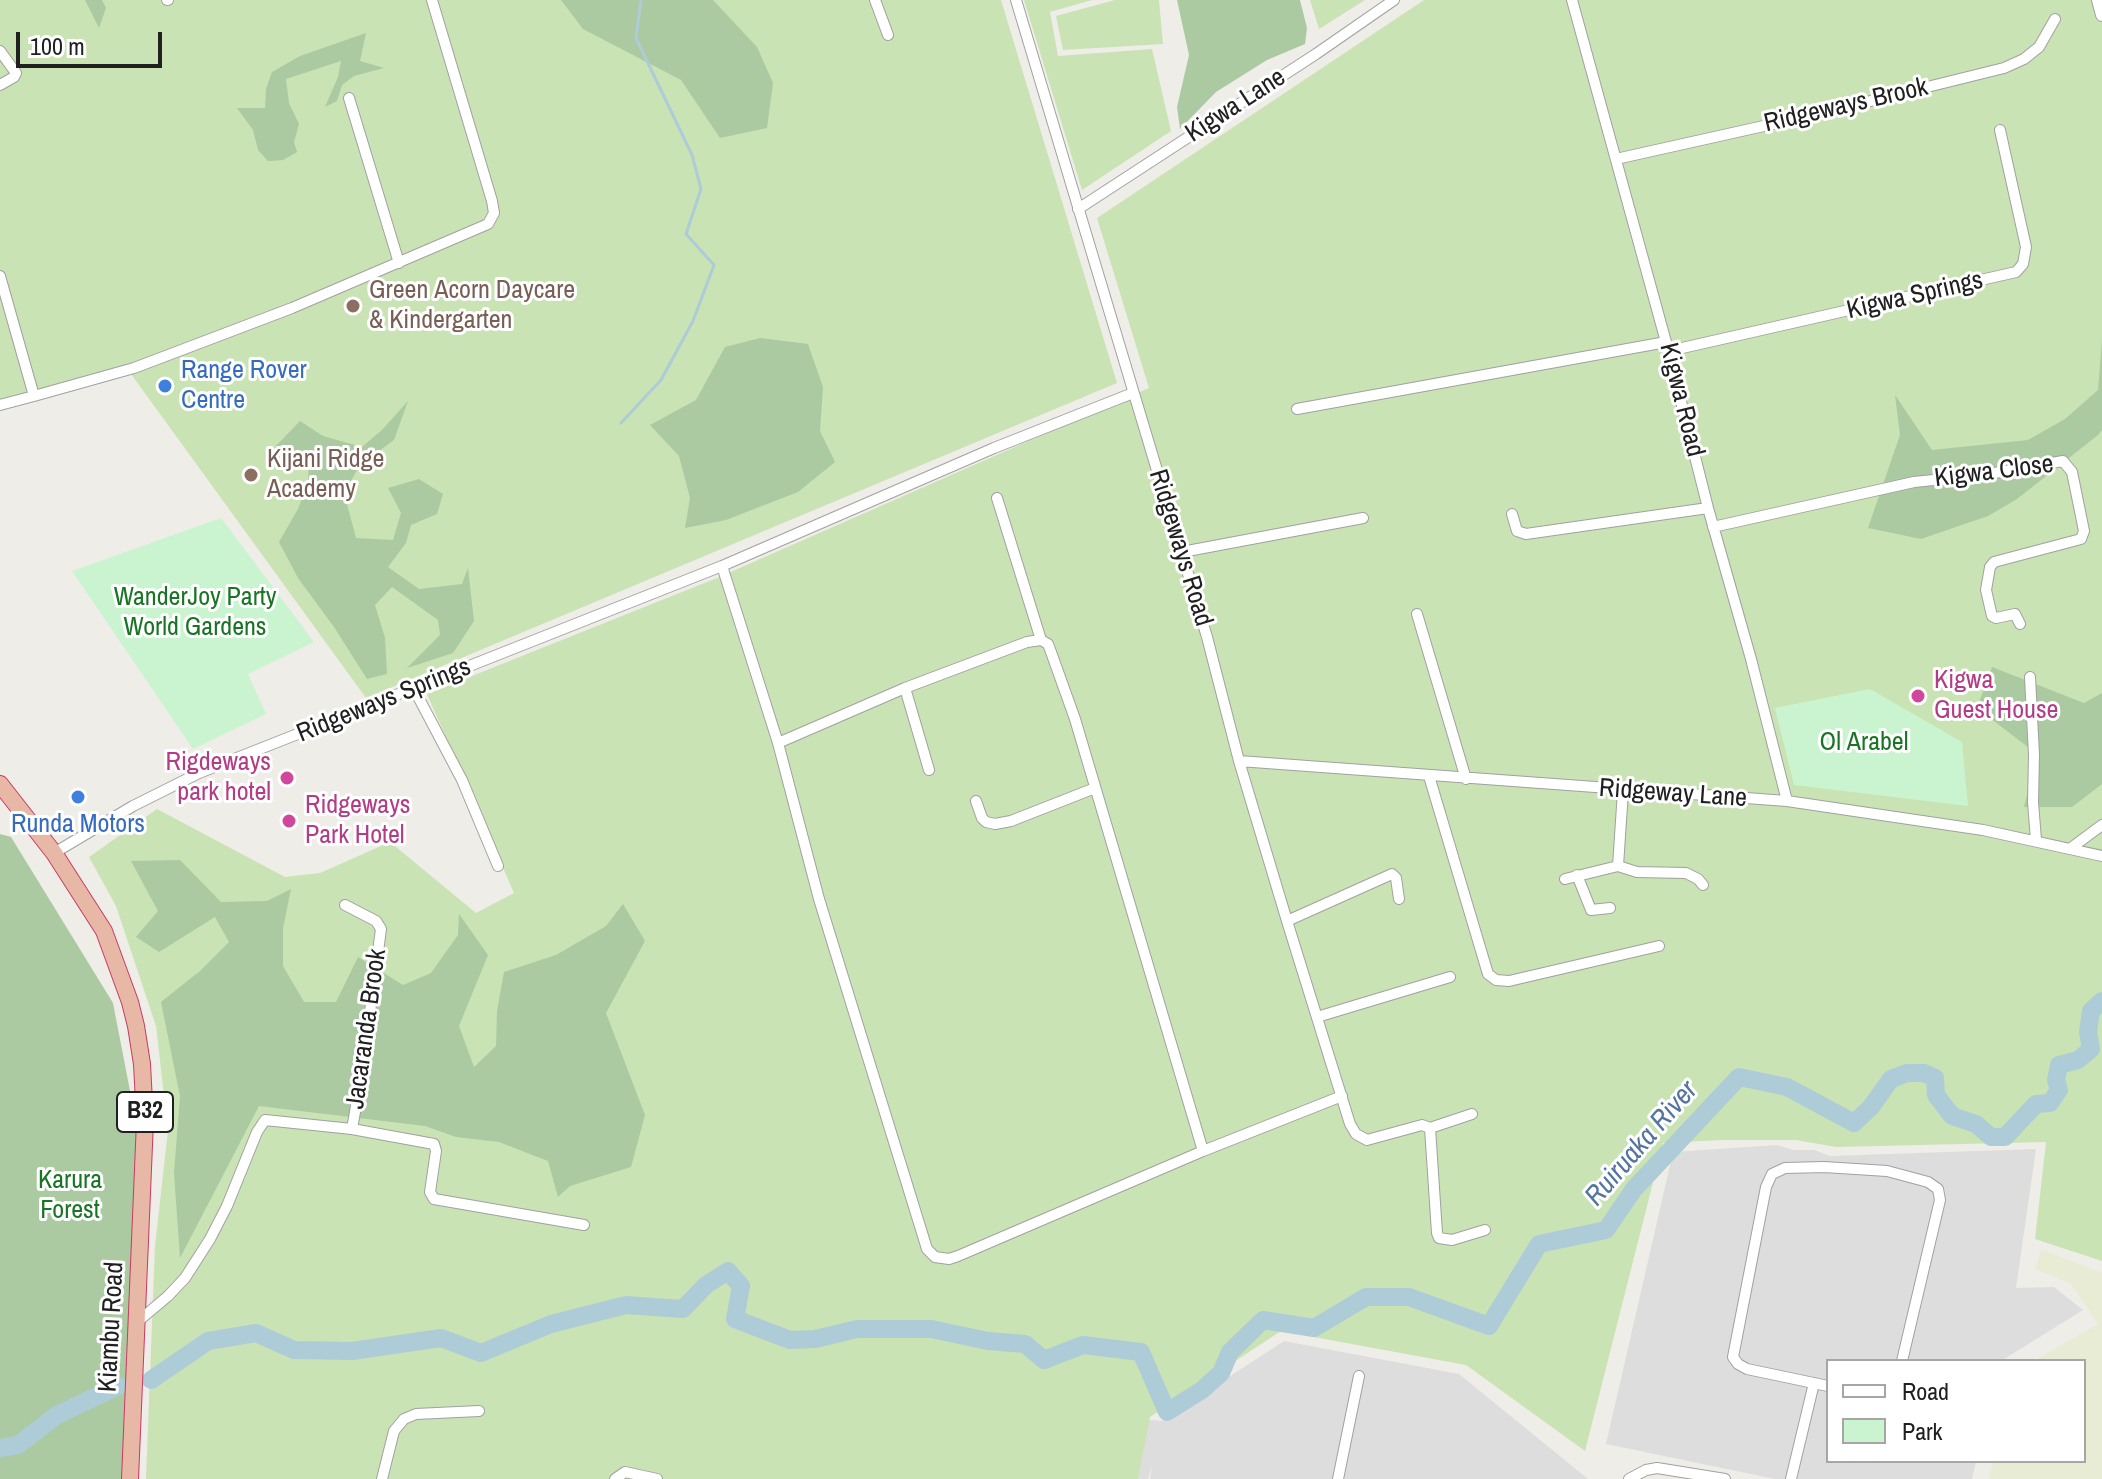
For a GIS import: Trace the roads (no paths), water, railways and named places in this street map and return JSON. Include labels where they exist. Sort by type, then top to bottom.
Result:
[{"type":"highway","name":"Kiambu Road","points":[[0,784],[8,803],[54,853],[104,931],[136,1026],[145,1110],[130,1479]]},
{"type":"street","points":[[0,405],[134,368],[292,308],[488,224],[494,213],[432,0]]},
{"type":"street","points":[[875,0],[888,35]]},
{"type":"street","name":"Ridgeways Road","points":[[1016,0],[1214,660],[1239,761],[1350,1124],[1356,1134],[1367,1140],[1422,1125],[1430,1128]]},
{"type":"street","name":"Kigwa Lane","points":[[1078,209],[1394,0]]},
{"type":"street","name":"Kigwa Road","points":[[1572,0],[1668,346],[1787,801]]},
{"type":"street","points":[[2098,0],[2102,15]]},
{"type":"street","name":"Ridgeways Brook","points":[[1616,159],[2004,68],[2024,59],[2039,47],[2055,19]]},
{"type":"street","points":[[0,51],[16,73],[0,85]]},
{"type":"street","points":[[349,98],[399,263]]},
{"type":"street","name":"Kigwa Springs","points":[[1668,346],[2016,272],[2023,264],[2026,247],[2000,130]]},
{"type":"street","points":[[0,276],[34,396]]},
{"type":"street","points":[[1297,409],[1668,346]]},
{"type":"street","name":"Ridgeways Springs","points":[[54,853],[133,806],[199,773],[722,566],[994,448],[1133,393]]},
{"type":"street","name":"Kigwa Close","points":[[1713,527],[1914,482],[2063,461],[2072,472],[2084,531],[2081,539],[1994,562],[1990,567],[1986,590],[1992,616],[2015,614],[2020,624]]},
{"type":"street","points":[[997,498],[1041,640]]},
{"type":"street","points":[[1512,514],[1517,531],[1526,534],[1708,508]]},
{"type":"street","points":[[1182,552],[1363,518]]},
{"type":"street","points":[[722,566],[778,743],[819,899],[930,1253],[941,1259],[958,1256],[1203,1151],[1342,1096]]},
{"type":"street","points":[[1417,614],[1466,779]]},
{"type":"street","points":[[778,743],[905,688],[1027,642],[1041,640],[1048,644],[1095,788],[1203,1151]]},
{"type":"street","points":[[2030,677],[2036,840]]},
{"type":"street","points":[[905,688],[929,770]]},
{"type":"street","points":[[414,689],[462,780],[498,866]]},
{"type":"street","name":"Ridgeway Lane","points":[[1239,761],[1787,801],[2036,840],[2102,856]]},
{"type":"street","points":[[1429,776],[1488,974],[1496,980],[1509,981],[1659,946]]},
{"type":"street","points":[[976,801],[982,818],[995,824],[1011,821],[1095,788]]},
{"type":"street","points":[[1618,866],[1623,791]]},
{"type":"street","points":[[2071,848],[2102,825]]},
{"type":"street","points":[[1565,879],[1618,866],[1637,872],[1686,873],[1703,885]]},
{"type":"street","points":[[1287,921],[1392,874],[1395,875],[1399,899]]},
{"type":"street","points":[[1577,875],[1591,910],[1610,908]]},
{"type":"street","name":"Jacaranda Brook","points":[[345,905],[376,921],[381,929],[352,1129]]},
{"type":"street","points":[[1317,1017],[1450,977]]},
{"type":"street","points":[[1472,1114],[1430,1128],[1437,1233],[1439,1238],[1452,1240],[1485,1230]]},
{"type":"street","name":"Jacaranda Brook","points":[[136,1323],[168,1296],[195,1262],[227,1206],[257,1132],[265,1120],[352,1129],[434,1144],[436,1151],[430,1192],[434,1199],[584,1225]]},
{"type":"street","points":[[1826,1386],[1747,1369],[1733,1357],[1766,1187],[1772,1174],[1785,1168],[1887,1171],[1928,1182],[1938,1189],[1940,1200],[1902,1359]]},
{"type":"street","points":[[1338,1479],[1359,1376]]},
{"type":"street","points":[[1791,1479],[1814,1383]]},
{"type":"street","points":[[382,1479],[394,1431],[404,1419],[416,1414],[479,1411]]},
{"type":"street","points":[[1629,1479],[1657,1468],[1725,1479]]},
{"type":"street","points":[[615,1479],[625,1472],[657,1479]]},
{"type":"waterway","points":[[621,423],[661,380],[693,321],[714,265],[686,234],[701,189],[692,155],[636,38],[641,0]]},
{"type":"waterway","name":"Ruiruaka River","points":[[151,1380],[208,1341],[256,1333],[294,1350],[352,1351],[441,1338],[481,1353],[551,1324],[626,1305],[683,1309],[706,1285],[728,1271],[741,1286],[735,1319],[790,1340],[815,1339],[857,1329],[931,1329],[988,1341],[1025,1344],[1044,1360],[1083,1345],[1141,1352],[1167,1412],[1202,1390],[1221,1373],[1230,1352],[1263,1320],[1314,1328],[1366,1297],[1409,1297],[1489,1326],[1539,1244],[1606,1230],[1634,1189],[1739,1077],[1787,1087],[1854,1123],[1871,1107],[1891,1079],[1907,1073],[1924,1073],[1935,1078],[1936,1095],[1952,1116],[1976,1124],[1991,1137],[2005,1137],[2036,1104],[2050,1103],[2059,1090],[2056,1080],[2059,1065],[2078,1060],[2091,1049],[2088,1032],[2091,1011],[2102,1001]]},
{"type":"waterway","name":"Ruiruaka River","points":[[0,1448],[18,1445],[57,1415],[118,1386]]},
{"type":"place","name":"Green Acorn Daycare & Kindergarten","points":[[353,306]]},
{"type":"place","name":"Range Rover Centre","points":[[165,386]]},
{"type":"place","name":"Kijani Ridge Academy","points":[[251,475]]},
{"type":"place","name":"Kigwa Guest House","points":[[1918,696]]},
{"type":"place","name":"Rigdeways park hotel","points":[[287,778]]},
{"type":"place","name":"Runda Motors","points":[[78,797]]},
{"type":"place","name":"Ridgeways Park Hotel","points":[[289,821]]},
{"type":"park label","name":"WanderJoy Party World Gardens","points":[[195,613]]},
{"type":"park label","name":"Ol Arabel","points":[[1864,743]]},
{"type":"park label","name":"Karura Forest","points":[[70,1196]]}]
